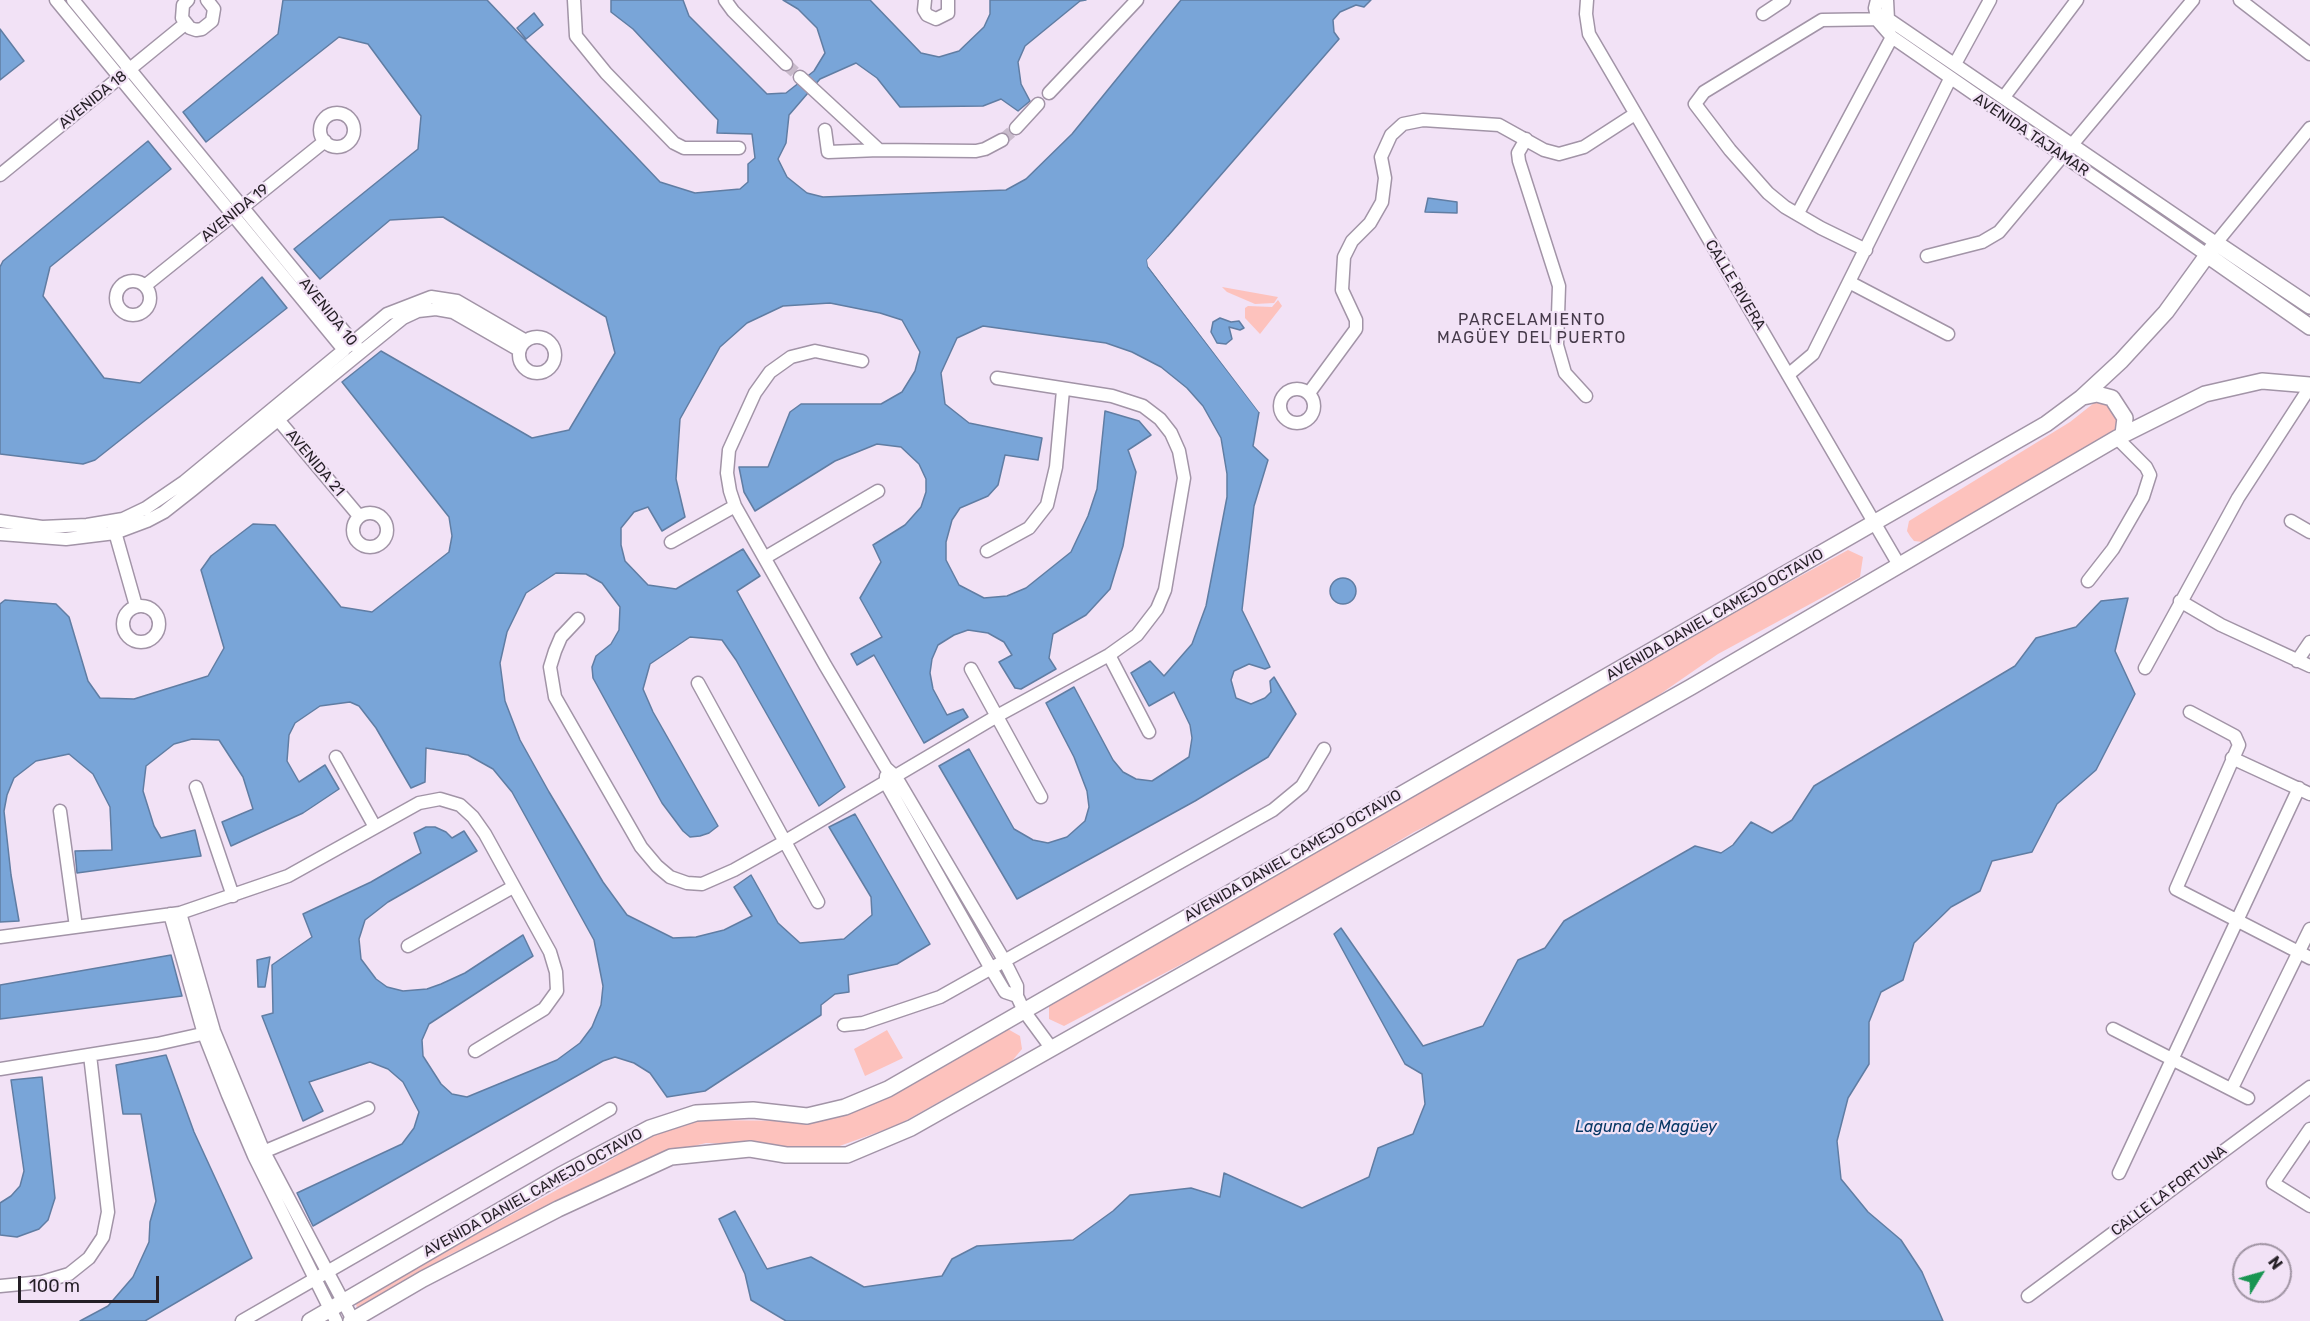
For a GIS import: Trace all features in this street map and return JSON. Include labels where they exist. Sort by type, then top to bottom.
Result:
[{"type":"main road","points":[[2211,249],[2310,306]]},
{"type":"main road","points":[[2211,249],[2310,327]]},
{"type":"main road","name":"AVENIDA DANIEL CAMEJO OCTAVIO","points":[[310,1321],[333,1315],[345,1301],[561,1175],[650,1128],[696,1113],[753,1110],[807,1116],[845,1107],[888,1089],[2046,424],[2081,398],[2121,361],[2166,312],[2211,249]]},
{"type":"main road","name":"AVENIDA DANIEL CAMEJO OCTAVIO","points":[[352,1321],[423,1279],[558,1209],[671,1157],[750,1149],[786,1155],[847,1155],[911,1128],[1691,687],[2120,436],[2205,394],[2262,381],[2310,386]]},
{"type":"main road","points":[[2081,398],[2097,394],[2112,398],[2126,418],[2120,436]]},
{"type":"street","name":"AVENIDA 10","points":[[56,0],[126,73]]},
{"type":"street","name":"AVENIDA 10","points":[[0,534],[66,539],[113,527],[169,494],[274,416],[352,351],[126,73],[73,0]]},
{"type":"street","points":[[188,0],[181,11],[185,24],[196,30],[208,26],[214,15],[214,9],[207,0]]},
{"type":"street","points":[[574,0],[576,36],[606,73],[674,143],[684,148],[739,148]]},
{"type":"street","points":[[725,0],[786,64]]},
{"type":"street","points":[[923,1],[927,15],[936,19],[948,13],[948,0]]},
{"type":"street","points":[[1049,93],[1137,0]]},
{"type":"street","name":"CALLE RIVERA","points":[[1587,0],[1586,14],[1589,34],[1899,565]]},
{"type":"street","points":[[1763,14],[1784,0]]},
{"type":"street","points":[[1877,0],[1875,8],[1883,20]]},
{"type":"street","points":[[1883,20],[1887,0]]},
{"type":"street","points":[[1955,64],[1990,0]]},
{"type":"street","points":[[2004,97],[2077,0]]},
{"type":"street","points":[[1927,256],[1982,242],[1999,232],[2193,0]]},
{"type":"street","points":[[2240,0],[2310,54]]},
{"type":"street","points":[[1866,250],[1821,228],[1768,193],[1746,170],[1696,108],[1696,100],[1822,20],[1883,20]]},
{"type":"street","name":"AVENIDA TAJAMAR","points":[[1883,20],[1892,37],[1950,79],[2062,156],[2211,249]]},
{"type":"street","name":"AVENIDA TAJAMAR","points":[[1883,20],[1955,64],[2073,143],[2211,249]]},
{"type":"street","name":"AVENIDA 18","points":[[0,175],[185,24]]},
{"type":"street","points":[[1798,213],[1892,37]]},
{"type":"street","points":[[801,77],[879,150]]},
{"type":"street","points":[[1788,375],[1813,354],[1950,79]]},
{"type":"street","points":[[1020,124],[1037,105]]},
{"type":"street","points":[[1309,393],[1356,329],[1356,320],[1342,290],[1342,269],[1352,241],[1370,223],[1382,202],[1385,178],[1381,157],[1391,135],[1403,124],[1472,122],[1498,125],[1544,150],[1558,154],[1572,152],[1635,114]]},
{"type":"street","points":[[2211,249],[2310,128]]},
{"type":"street","points":[[825,130],[828,152],[976,151],[1002,140]]},
{"type":"street","points":[[1526,139],[1518,153],[1519,161],[1559,286],[1557,345],[1565,373],[1586,396]]},
{"type":"street","name":"AVENIDA 19","points":[[146,285],[325,141]]},
{"type":"street","points":[[1849,282],[1948,334]]},
{"type":"street","points":[[352,351],[387,314],[431,297],[457,301],[523,345]]},
{"type":"street","points":[[862,361],[815,351],[792,357],[771,372],[754,393],[729,450],[727,473],[735,506],[886,768],[990,968],[1005,992],[1017,996]]},
{"type":"street","points":[[578,619],[561,637],[550,667],[555,697],[641,847],[657,866],[670,877],[687,883],[702,884],[734,870],[784,842],[997,716],[1109,654],[1148,624],[1166,590],[1184,478],[1171,433],[1160,419],[1143,406],[1112,396],[997,378]]},
{"type":"street","points":[[2145,668],[2238,498],[2310,386]]},
{"type":"street","points":[[987,551],[1029,528],[1047,506],[1056,467],[1063,390]]},
{"type":"street","name":"AVENIDA 21","points":[[274,416],[359,516]]},
{"type":"street","points":[[2088,581],[2113,549],[2144,498],[2150,475],[2146,466],[2120,436]]},
{"type":"street","points":[[766,557],[878,491]]},
{"type":"street","points":[[671,542],[735,506]]},
{"type":"street","name":"AVENIDA 10","points":[[0,521],[63,527],[113,527]]},
{"type":"street","points":[[2291,521],[2310,532]]},
{"type":"street","points":[[113,527],[136,606]]},
{"type":"street","points":[[2180,601],[2221,625],[2310,666]]},
{"type":"street","points":[[2297,661],[2310,642]]},
{"type":"street","points":[[1109,654],[1149,732]]},
{"type":"street","points":[[971,669],[1041,797]]},
{"type":"street","points":[[698,683],[818,902]]},
{"type":"street","points":[[2190,712],[2235,736],[2239,746],[2176,886],[2180,893],[2305,955]]},
{"type":"street","points":[[844,1025],[863,1023],[940,997],[1273,810],[1302,786],[1324,749]]},
{"type":"street","points":[[336,758],[375,827]]},
{"type":"street","points":[[2119,1173],[2236,920],[2304,791],[2232,758]]},
{"type":"street","points":[[891,780],[1004,960],[1017,986],[1017,996],[1024,1011],[1052,1048]]},
{"type":"street","points":[[196,787],[233,896]]},
{"type":"street","points":[[0,937],[175,914],[233,896],[288,876],[419,803],[440,799],[460,805],[473,817],[485,834],[550,952],[556,972],[557,991],[544,1009],[475,1051]]},
{"type":"street","points":[[60,811],[76,927]]},
{"type":"street","points":[[408,946],[513,887]]},
{"type":"street","points":[[175,914],[209,1032],[259,1154],[314,1279],[333,1315]]},
{"type":"street","points":[[2232,1088],[2305,955],[2310,928]]},
{"type":"street","points":[[2113,1029],[2248,1098]]},
{"type":"street","points":[[0,1069],[209,1032]]},
{"type":"street","points":[[0,1286],[42,1282],[69,1274],[89,1258],[103,1238],[108,1212],[90,1054]]},
{"type":"street","name":"CALLE LA FORTUNA","points":[[2028,1296],[2310,1087]]},
{"type":"street","points":[[259,1154],[368,1108]]},
{"type":"street","points":[[242,1321],[610,1109]]},
{"type":"street","points":[[2310,1129],[2273,1183],[2310,1206]]},
{"type":"street","points":[[259,1154],[345,1301],[352,1321]]},
{"type":"shaded area","points":[[1222,287],[1278,297],[1274,303],[1255,304],[1227,292]]},
{"type":"shaded area","points":[[1278,300],[1282,306],[1260,334],[1245,318],[1245,308],[1248,306],[1272,307]]},
{"type":"shaded area","points":[[2112,401],[2120,425],[2115,432],[1923,542],[1914,541],[1910,536],[1907,531],[1909,521],[2070,422],[2094,403]]},
{"type":"shaded area","points":[[1848,550],[1863,557],[1860,577],[1718,654],[1656,697],[1496,792],[1414,832],[1277,914],[1064,1026],[1049,1019],[1049,1006],[1089,981],[1711,625]]},
{"type":"shaded area","points":[[1006,1028],[1020,1036],[1022,1049],[1012,1061],[898,1125],[834,1148],[706,1143],[653,1156],[449,1255],[357,1309],[356,1303],[606,1163],[646,1137],[689,1120],[814,1121],[868,1107]]},
{"type":"shaded area","points":[[887,1030],[903,1058],[865,1076],[854,1049]]},
{"type":"water","points":[[283,0],[487,0],[660,182],[695,193],[740,189],[748,182],[748,164],[755,158],[752,134],[717,133],[718,120],[633,29],[611,12],[611,0],[683,0],[689,16],[767,94],[786,93],[814,71],[825,53],[817,28],[798,9],[783,0],[870,0],[921,53],[939,57],[959,51],[984,27],[990,14],[990,0],[1086,0],[1080,1],[1025,46],[1018,62],[1021,84],[1030,101],[1018,111],[1001,99],[983,106],[900,107],[877,78],[856,63],[820,79],[789,115],[786,143],[778,159],[787,177],[807,193],[823,197],[1006,190],[1026,179],[1072,134],[1181,0],[1371,0],[1364,7],[1356,5],[1340,12],[1333,20],[1334,32],[1339,39],[1147,260],[1148,267],[1259,412],[1253,446],[1268,460],[1254,506],[1242,610],[1270,667],[1265,669],[1249,664],[1234,671],[1231,680],[1236,698],[1251,704],[1265,698],[1271,692],[1270,681],[1274,677],[1296,714],[1268,757],[1195,801],[1017,899],[939,766],[969,749],[1014,829],[1033,840],[1048,843],[1067,837],[1085,821],[1089,807],[1087,791],[1074,757],[1046,703],[1074,687],[1113,760],[1123,772],[1136,779],[1152,781],[1189,757],[1192,738],[1190,725],[1174,692],[1149,706],[1131,673],[1150,661],[1164,676],[1192,644],[1206,606],[1227,497],[1227,474],[1221,438],[1203,406],[1187,388],[1161,367],[1132,352],[1106,343],[983,326],[957,338],[941,373],[945,404],[969,423],[1042,438],[1038,460],[1005,455],[998,485],[988,496],[960,508],[952,520],[946,542],[946,560],[959,585],[984,598],[1007,596],[1026,588],[1071,552],[1088,516],[1097,489],[1105,411],[1139,421],[1151,435],[1128,450],[1136,472],[1123,546],[1110,589],[1086,615],[1053,634],[1049,658],[1056,669],[1021,689],[1015,688],[999,662],[1012,655],[1004,642],[988,633],[968,630],[954,635],[938,645],[932,659],[930,673],[933,689],[947,715],[963,709],[968,717],[924,743],[874,655],[857,665],[851,654],[882,637],[860,598],[881,562],[873,545],[905,525],[921,507],[926,492],[926,479],[919,464],[901,447],[877,444],[835,461],[755,511],[744,492],[739,467],[768,467],[790,412],[801,404],[881,404],[902,392],[915,371],[920,352],[902,320],[830,303],[783,306],[747,323],[720,347],[680,419],[676,479],[685,517],[662,531],[648,507],[634,512],[621,528],[621,545],[625,561],[648,585],[676,589],[743,549],[760,576],[737,591],[845,787],[819,806],[736,660],[722,640],[690,637],[650,664],[643,689],[653,712],[718,826],[709,833],[690,837],[662,803],[593,678],[592,667],[596,656],[611,644],[619,630],[620,607],[602,583],[586,574],[556,573],[526,593],[507,632],[500,663],[505,701],[520,740],[549,792],[603,882],[627,915],[673,938],[696,937],[724,930],[752,916],[734,887],[751,875],[778,923],[800,943],[844,939],[872,915],[871,897],[829,827],[855,814],[930,944],[897,964],[848,975],[849,992],[835,994],[821,1005],[821,1015],[705,1091],[667,1097],[650,1073],[634,1063],[615,1057],[603,1061],[313,1226],[297,1193],[402,1144],[414,1128],[419,1112],[403,1082],[388,1069],[370,1062],[309,1082],[323,1111],[303,1121],[262,1016],[273,1013],[272,965],[312,937],[303,914],[371,882],[421,853],[414,833],[426,827],[435,827],[452,838],[464,831],[477,851],[388,902],[365,920],[359,939],[361,959],[376,979],[387,987],[403,991],[427,989],[465,973],[523,935],[533,956],[429,1024],[422,1040],[423,1056],[441,1084],[452,1094],[467,1097],[557,1060],[580,1043],[592,1027],[601,1005],[603,986],[594,940],[512,792],[493,769],[468,755],[426,748],[425,782],[411,788],[376,728],[359,706],[350,702],[320,706],[295,723],[289,735],[287,761],[299,782],[325,765],[339,789],[303,813],[231,846],[222,822],[253,809],[243,777],[219,740],[192,739],[174,744],[146,766],[143,791],[154,826],[161,838],[195,830],[201,856],[77,873],[75,851],[112,850],[110,807],[93,774],[69,754],[36,761],[14,778],[7,795],[4,811],[19,921],[0,922],[0,604],[5,600],[56,604],[69,617],[88,681],[100,698],[134,699],[208,676],[224,648],[201,570],[211,556],[253,524],[275,525],[341,607],[372,612],[449,552],[452,536],[449,517],[342,382],[381,351],[532,438],[569,430],[615,353],[606,317],[443,217],[390,220],[320,279],[294,249],[418,149],[421,116],[368,44],[339,37],[206,142],[183,112],[278,34]]},
{"type":"water","points":[[534,13],[543,25],[526,39],[517,28]]},
{"type":"water","points":[[0,29],[24,61],[0,80]]},
{"type":"water","points":[[148,141],[171,169],[50,267],[43,296],[104,378],[140,383],[262,277],[287,308],[95,460],[83,464],[0,454],[0,267],[3,261]]},
{"type":"water","points":[[1428,198],[1457,202],[1457,213],[1425,212]]},
{"type":"water","points":[[1220,318],[1231,322],[1239,321],[1244,328],[1240,330],[1229,327],[1232,339],[1226,344],[1217,343],[1211,332],[1213,322]]},
{"type":"water","points":[[1343,578],[1353,581],[1356,591],[1353,601],[1343,604],[1333,601],[1330,591],[1333,581]]},
{"type":"water","name":"Laguna de Magüey","points":[[2128,598],[2115,651],[2135,694],[2096,770],[2057,804],[2032,852],[1992,861],[1980,891],[1951,907],[1914,943],[1903,980],[1881,992],[1869,1022],[1869,1064],[1848,1098],[1837,1141],[1841,1179],[1868,1212],[1901,1240],[1922,1272],[1943,1321],[786,1321],[751,1300],[745,1274],[719,1219],[735,1211],[767,1269],[811,1257],[864,1287],[942,1276],[952,1259],[977,1246],[1073,1240],[1113,1211],[1130,1195],[1191,1188],[1220,1197],[1224,1173],[1302,1208],[1369,1177],[1378,1148],[1413,1134],[1425,1104],[1422,1074],[1405,1064],[1334,934],[1341,928],[1423,1046],[1483,1026],[1518,960],[1545,948],[1564,921],[1695,846],[1721,853],[1733,845],[1751,822],[1772,833],[1792,820],[1814,786],[2015,666],[2036,638],[2076,627],[2101,601]]},
{"type":"water","points":[[171,955],[182,996],[0,1019],[0,985]]},
{"type":"water","points":[[270,957],[265,987],[258,987],[257,960]]},
{"type":"water","points":[[166,1055],[194,1132],[252,1258],[145,1321],[80,1321],[108,1306],[133,1277],[149,1242],[150,1222],[156,1201],[141,1114],[123,1114],[116,1065]]},
{"type":"water","points":[[42,1077],[55,1198],[48,1220],[39,1229],[17,1237],[0,1235],[0,1203],[20,1186],[24,1171],[11,1080]]},
{"type":"pier","points":[[1168,237],[1170,239],[1151,261],[1151,265],[1262,412],[1259,412],[1148,266],[1147,260]]},
{"type":"tunnel","points":[[786,64],[800,77]]},
{"type":"tunnel","points":[[1002,140],[1016,128]]},
{"type":"district","name":"PARCELAMIENTO MAGÜEY DEL PUERTO","points":[[1532,329]]}]
